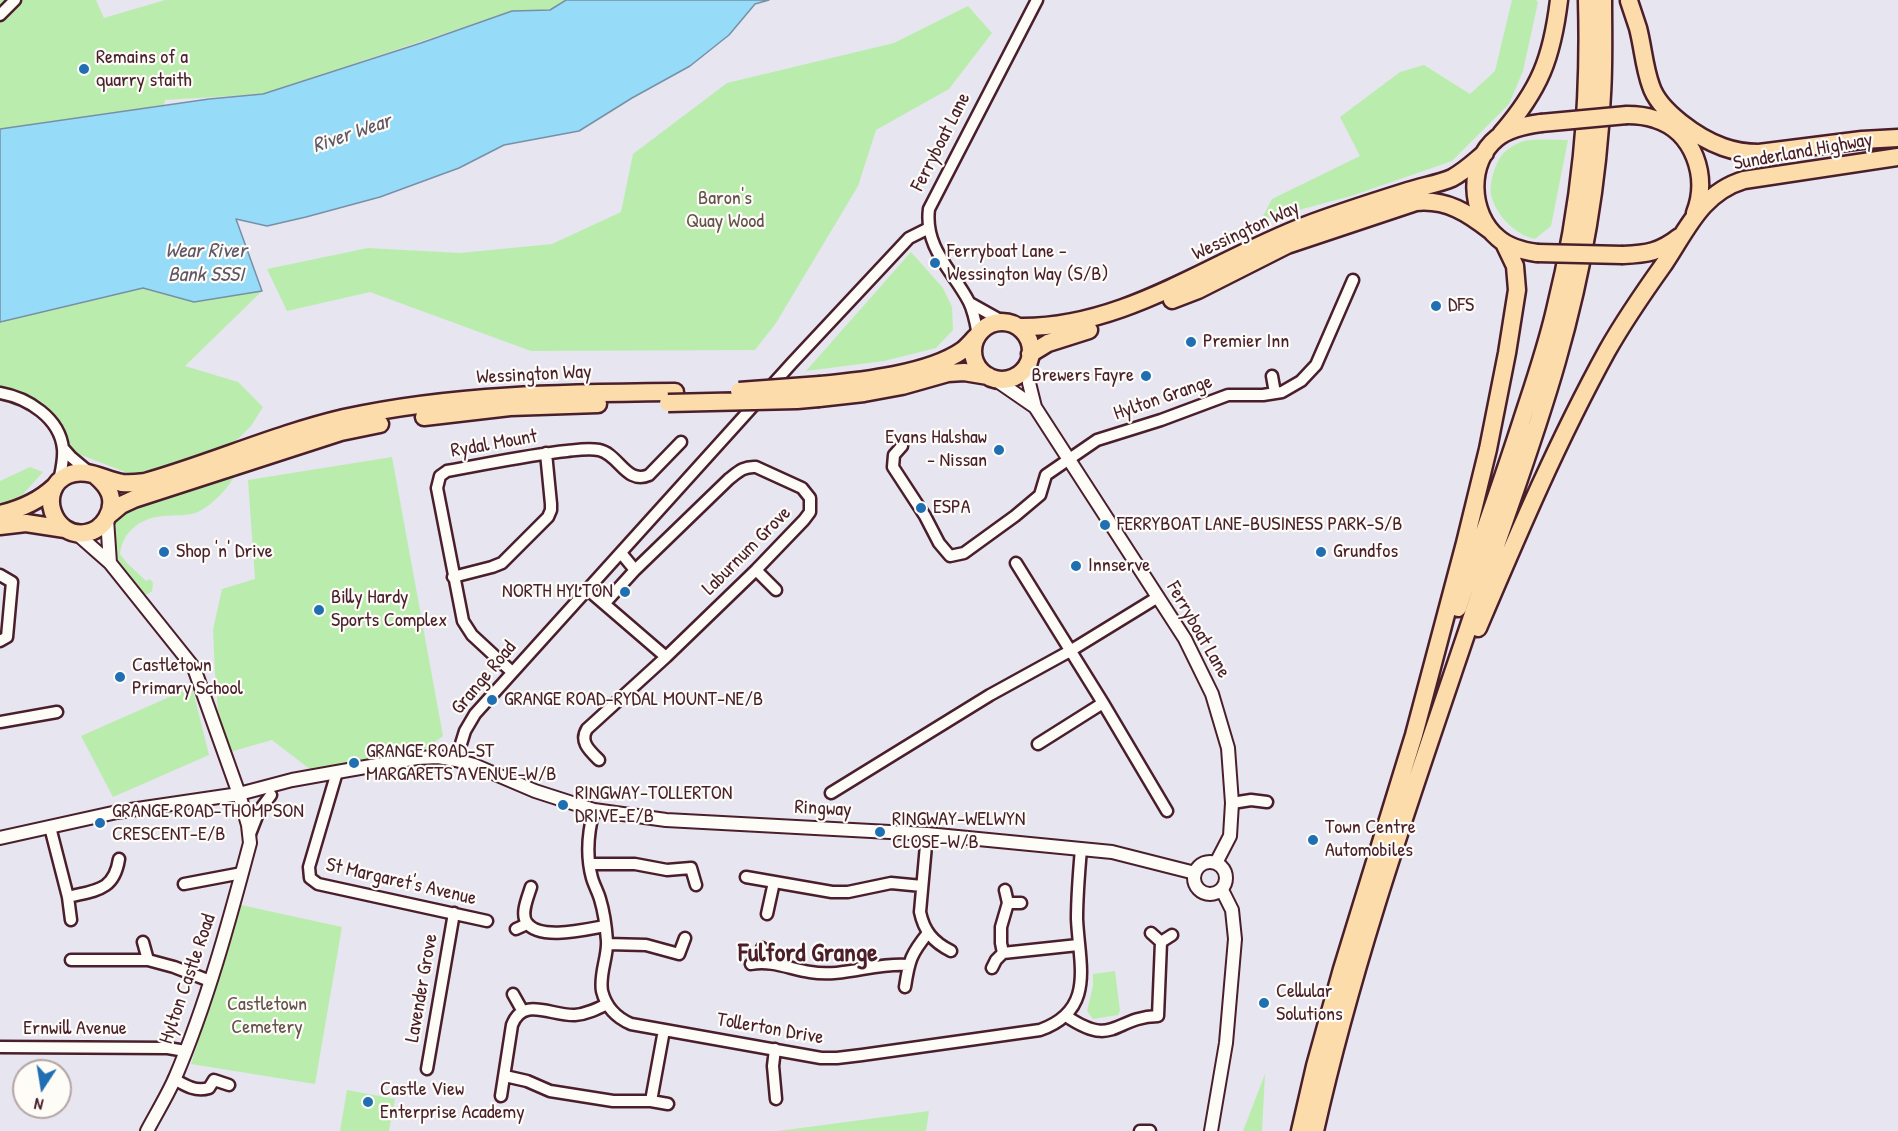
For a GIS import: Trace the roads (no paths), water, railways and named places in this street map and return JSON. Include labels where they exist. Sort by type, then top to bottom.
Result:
[{"type":"highway","points":[[1414,735],[1488,448],[1507,352],[1516,290],[1515,266],[1482,218],[1475,190],[1477,172],[1485,153],[1527,101],[1539,80],[1551,44],[1559,0]]},
{"type":"highway","points":[[1300,1131],[1342,969],[1414,735],[1544,355],[1572,232],[1585,142],[1588,63],[1587,0]]},
{"type":"highway","points":[[1315,1131],[1357,973],[1395,844],[1527,457],[1568,320],[1579,274],[1594,185],[1602,95],[1603,0]]},
{"type":"highway","points":[[1429,744],[1526,515],[1567,427],[1613,340],[1692,220],[1699,200],[1699,173],[1692,147],[1679,133],[1662,122],[1651,111],[1636,75],[1629,1]]},
{"type":"highway","points":[[1629,1],[1650,86],[1656,98],[1673,117],[1710,141],[1724,148],[1759,153],[1878,138],[1898,138]]},
{"type":"highway","points":[[1499,137],[1513,129],[1541,123],[1627,115],[1646,116],[1662,122]]},
{"type":"highway","name":"Sunderland Highway","points":[[1679,133],[1719,156],[1753,163],[1898,143]]},
{"type":"highway","name":"Wessington Way","points":[[820,392],[928,366],[964,350],[983,328],[994,323],[1041,327],[1066,324],[1108,313],[1181,285],[1262,244],[1303,227],[1401,193],[1442,182],[1461,173],[1485,153]]},
{"type":"highway","name":"Sunderland Highway","points":[[1692,220],[1717,192],[1733,183],[1898,157]]},
{"type":"highway","name":"Wessington Way","points":[[0,526],[26,523],[87,533],[95,530],[121,505],[134,499],[271,453],[365,426],[510,407],[737,391],[864,393],[902,386],[948,373],[964,372],[1003,380],[1014,377],[1026,367],[1030,356],[1064,337],[1198,290],[1287,245],[1403,205],[1430,200],[1454,206],[1497,237]]},
{"type":"highway","points":[[1497,237],[1520,250],[1537,253],[1623,255],[1656,251],[1680,236]]},
{"type":"highway","points":[[1011,324],[1026,336],[1030,356]]},
{"type":"highway","points":[[977,336],[973,352],[975,361],[980,370],[991,377]]},
{"type":"highway","name":"Wessington Way","points":[[0,514],[30,504],[44,496],[69,475],[77,472],[121,483],[145,482],[319,425],[367,414],[489,397],[534,394],[672,397]]},
{"type":"highway","points":[[94,475],[104,483],[110,494],[111,505],[108,517]]},
{"type":"highway","points":[[57,484],[50,499],[51,510],[56,520],[70,531]]},
{"type":"street","points":[[0,15],[15,0]]},
{"type":"street","name":"Ferryboat Lane","points":[[977,336],[970,303],[939,258],[932,242],[928,218],[932,202],[1037,0]]},
{"type":"street","name":"Grange Road","points":[[456,759],[465,731],[475,714],[512,672],[792,363],[909,238],[929,228]]},
{"type":"street","name":"Hylton Grange","points":[[902,446],[894,454],[893,467],[925,516],[939,543],[950,556],[964,553],[1040,495],[1046,475],[1097,440],[1161,420],[1228,395],[1263,395],[1282,392],[1301,381],[1316,365],[1353,280]]},
{"type":"street","name":"Ferryboat Lane","points":[[970,303],[1011,324]]},
{"type":"street","name":"Ferryboat Lane","points":[[1030,356],[1029,383],[1035,407],[1185,639],[1212,694],[1228,748],[1232,803],[1230,836],[1216,863]]},
{"type":"street","points":[[1272,376],[1275,393]]},
{"type":"street","name":"Ferryboat Lane","points":[[991,377],[1035,407]]},
{"type":"street","points":[[0,393],[18,398],[42,412],[52,424],[71,458],[94,475]]},
{"type":"street","name":"Rydal Mount","points":[[512,672],[467,628],[460,614],[437,488],[440,476],[447,471],[546,453],[587,449],[609,453],[629,474],[643,477],[649,475],[681,442]]},
{"type":"street","points":[[57,484],[62,467],[63,447]]},
{"type":"street","points":[[453,577],[502,563],[548,517],[552,504],[546,453]]},
{"type":"street","name":"Laburnum Grove","points":[[599,760],[584,740],[587,729],[666,657],[804,520],[810,512],[811,505],[807,492],[756,467],[750,466],[742,469],[635,570],[605,603]]},
{"type":"street","points":[[108,517],[110,562]]},
{"type":"street","name":"Hylton Castle Road","points":[[70,531],[110,562],[194,668],[239,794],[250,834],[250,843],[242,873],[210,981],[174,1079],[147,1131]]},
{"type":"street","points":[[621,553],[635,570]]},
{"type":"street","points":[[1016,563],[1167,811]]},
{"type":"street","points":[[756,570],[776,590]]},
{"type":"street","points":[[0,575],[12,582],[7,637],[0,641]]},
{"type":"street","points":[[587,589],[666,657]]},
{"type":"street","points":[[831,793],[990,695],[1070,651],[1158,597]]},
{"type":"street","points":[[1038,744],[1103,703]]},
{"type":"street","points":[[0,722],[57,712]]},
{"type":"street","points":[[0,838],[117,812],[239,794],[337,771],[417,758],[456,759]]},
{"type":"street","name":"Ringway","points":[[456,759],[535,791],[594,810],[666,820],[927,834],[1112,852],[1194,873]]},
{"type":"street","name":"St Margaret's Avenue","points":[[337,771],[309,867],[310,878],[318,884],[487,921]]},
{"type":"street","name":"Hylton Castle Road","points":[[250,834],[260,811],[271,795]]},
{"type":"street","points":[[1232,803],[1251,800],[1267,802]]},
{"type":"street","points":[[501,1096],[515,1015],[522,1010],[533,1009],[577,1015],[607,1004],[602,990],[607,944],[605,926],[588,853],[589,832],[594,810]]},
{"type":"street","points":[[50,827],[68,897],[71,920]]},
{"type":"street","points":[[927,834],[920,912],[922,923],[933,940],[951,951]]},
{"type":"street","points":[[1081,849],[1077,912],[1082,976],[1075,1004],[1066,1016],[1088,1029],[1099,1032],[1112,1030],[1148,1016],[1158,1016],[1170,1022]]},
{"type":"street","points":[[68,897],[107,886],[117,871],[119,859]]},
{"type":"street","points":[[1216,863],[1224,871],[1226,883],[1222,890],[1214,894],[1201,892],[1194,884],[1194,873],[1202,864],[1216,863]]},
{"type":"street","points":[[590,864],[635,864],[667,870],[690,868],[696,885]]},
{"type":"street","points":[[184,884],[242,873]]},
{"type":"street","points":[[746,877],[832,892],[848,892],[891,884],[922,886]]},
{"type":"street","points":[[767,914],[774,882]]},
{"type":"street","points":[[527,924],[525,910],[531,887]]},
{"type":"street","points":[[1003,952],[1000,927],[1008,903],[1005,890]]},
{"type":"street","points":[[1211,1131],[1226,1043],[1235,939],[1232,910],[1222,890]]},
{"type":"street","points":[[1008,903],[1021,903]]},
{"type":"street","name":"Lavender Grove","points":[[427,1070],[454,914]]},
{"type":"street","points":[[527,924],[536,929],[565,933],[605,926]]},
{"type":"street","points":[[516,929],[527,924]]},
{"type":"street","points":[[905,987],[913,952],[928,933]]},
{"type":"street","points":[[1151,933],[1161,942],[1158,1016]]},
{"type":"street","points":[[1161,942],[1172,936]]},
{"type":"street","points":[[607,944],[646,945],[679,954],[685,938]]},
{"type":"street","points":[[143,942],[148,960]]},
{"type":"street","points":[[992,968],[1003,952],[1078,945]]},
{"type":"street","points":[[762,948],[756,963],[812,973],[834,973],[894,964],[909,965]]},
{"type":"street","points":[[71,960],[148,960],[210,981]]},
{"type":"street","points":[[513,994],[522,1010]]},
{"type":"street","name":"Tollerton Drive","points":[[607,1004],[615,1014],[631,1024],[821,1058],[837,1058],[1040,1030],[1066,1016]]},
{"type":"street","points":[[651,1101],[664,1030]]},
{"type":"street","name":"Ernwill Avenue","points":[[0,1047],[168,1048],[185,1051]]},
{"type":"street","points":[[774,1049],[776,1099]]},
{"type":"street","points":[[505,1076],[550,1090],[613,1101],[651,1101],[668,1104]]},
{"type":"street","points":[[174,1079],[192,1089],[201,1090],[209,1088],[214,1080],[229,1085]]},
{"type":"street","points":[[1140,1131],[1150,1131]]},
{"type":"water","points":[[566,0],[769,0],[755,4],[729,35],[690,66],[579,131],[504,145],[459,168],[380,197],[306,217],[267,226],[236,219],[262,291],[194,302],[143,288],[0,322],[0,129],[209,99],[263,94],[512,11],[550,10]]},
{"type":"place","name":"Remains of a quarry staith","points":[[84,69]]},
{"type":"place","name":"Ferryboat Lane - Wessington Way (S/B)","points":[[935,263]]},
{"type":"place","name":"DFS","points":[[1436,306]]},
{"type":"place","name":"Premier Inn","points":[[1191,342]]},
{"type":"place","name":"Brewers Fayre","points":[[1146,376]]},
{"type":"place","name":"Evans Halshaw - Nissan","points":[[999,450]]},
{"type":"place","name":"ESPA","points":[[921,508]]},
{"type":"place","name":"FERRYBOAT LANE-BUSINESS PARK-S/B","points":[[1105,525]]},
{"type":"place","name":"Shop 'n' Drive","points":[[164,552]]},
{"type":"place","name":"Grundfos","points":[[1321,552]]},
{"type":"place","name":"Innserve","points":[[1076,566]]},
{"type":"place","name":"NORTH HYLTON","points":[[625,592]]},
{"type":"place","name":"Billy Hardy Sports Complex","points":[[319,610]]},
{"type":"place","name":"Castletown Primary School","points":[[120,677]]},
{"type":"place","name":"GRANGE ROAD-RYDAL MOUNT-NE/B","points":[[492,700]]},
{"type":"place","name":"GRANGE ROAD-ST MARGARETS AVENUE-W/B","points":[[354,763]]},
{"type":"place","name":"RINGWAY-TOLLERTON DRIVE-E/B","points":[[563,805]]},
{"type":"place","name":"GRANGE ROAD-THOMPSON CRESCENT-E/B","points":[[100,823]]},
{"type":"place","name":"RINGWAY-WELWYN CLOSE-W/B","points":[[880,832]]},
{"type":"place","name":"Town Centre Automobiles","points":[[1313,840]]},
{"type":"place","name":"Cellular Solutions","points":[[1264,1003]]},
{"type":"place","name":"Castle View Enterprise Academy","points":[[368,1102]]},
{"type":"district","name":"Fulford Grange","points":[[808,954]]},
{"type":"water label","name":"River Wear","points":[[352,134]]},
{"type":"water label","name":"Wear River Bank SSSI","points":[[206,263]]},
{"type":"park label","name":"Baron's Quay Wood","points":[[725,210]]},
{"type":"park label","name":"Castletown Cemetery","points":[[267,1016]]}]
